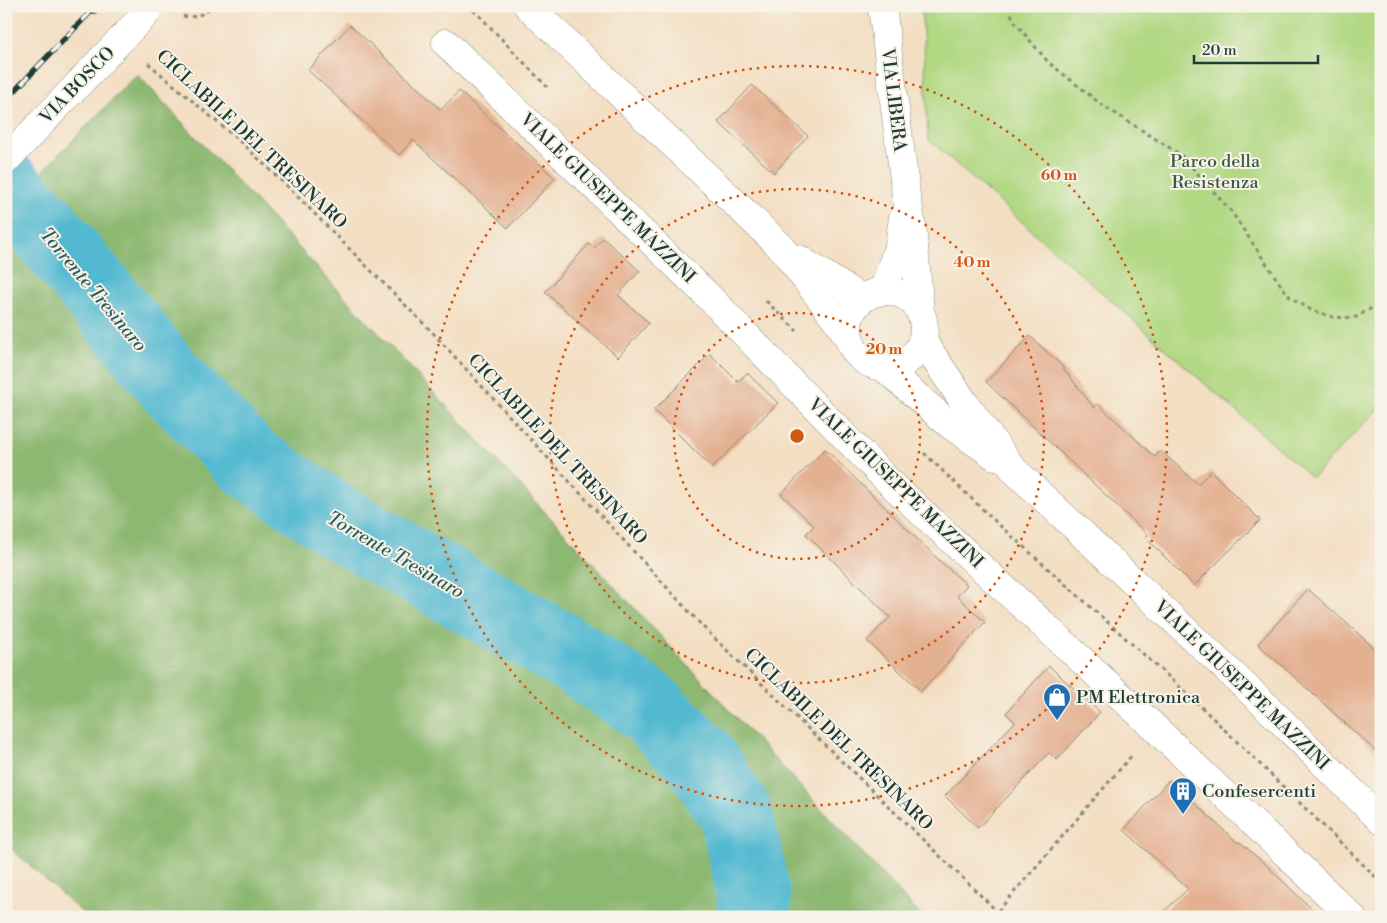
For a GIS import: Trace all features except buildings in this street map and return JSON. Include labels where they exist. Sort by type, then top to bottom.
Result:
[{"type":"street","name":"VIALE GIUSEPPE MAZZINI","points":[[528,6],[781,247],[839,323],[856,352],[863,359],[872,364],[883,366],[949,424],[1014,470],[1265,705],[1381,820]]},
{"type":"street","name":"VIA LIBERA","points":[[882,6],[906,194],[912,225],[920,312]]},
{"type":"street","name":"VIA BOSCO","points":[[6,160],[148,11]]},
{"type":"street","name":"VIALE GIUSEPPE MAZZINI","points":[[446,43],[705,292],[888,480],[1155,728],[1352,917]]},
{"type":"street","name":"VIA LIBERA","points":[[872,295],[899,245],[906,194]]},
{"type":"street","name":"VIALE GIUSEPPE MAZZINI","points":[[781,247],[872,295],[894,291],[905,296],[914,302],[920,312]]},
{"type":"street","points":[[851,342],[848,330],[849,319],[854,308],[872,295]]},
{"type":"street","points":[[883,366],[896,366],[907,360],[916,351],[922,340],[923,321],[920,312]]},
{"type":"street","name":"VIALE GIUSEPPE MAZZINI","points":[[922,340],[966,405],[1014,470]]},
{"type":"path","points":[[88,6],[102,20]]},
{"type":"path","points":[[1009,6],[1013,20],[1048,62],[1102,105],[1181,154],[1231,212],[1290,296],[1311,310],[1333,317],[1354,318],[1368,310],[1381,296]]},
{"type":"path","name":"CICLABILE DEL TRESINARO","points":[[145,60],[288,187],[434,334],[706,630],[1003,917]]},
{"type":"path","points":[[998,911],[1155,728],[1190,696],[1381,882]]},
{"type":"green space","name":"Parco della Resistenza","points":[[921,6],[1381,6],[1381,406],[1312,478],[928,139]]},
{"type":"green space","points":[[137,74],[922,917],[87,917],[6,844],[6,209]]},
{"type":"waterway","name":"Torrente Tresinaro","points":[[6,188],[42,225],[172,383],[247,460],[338,522],[571,655],[646,705],[699,757],[735,812],[754,900],[754,917]]},
{"type":"railway","points":[[6,100],[96,6]]},
{"type":"place","name":"PM Elettronica","points":[[1057,721]]},
{"type":"place","name":"Confesercenti","points":[[1183,815]]}]
